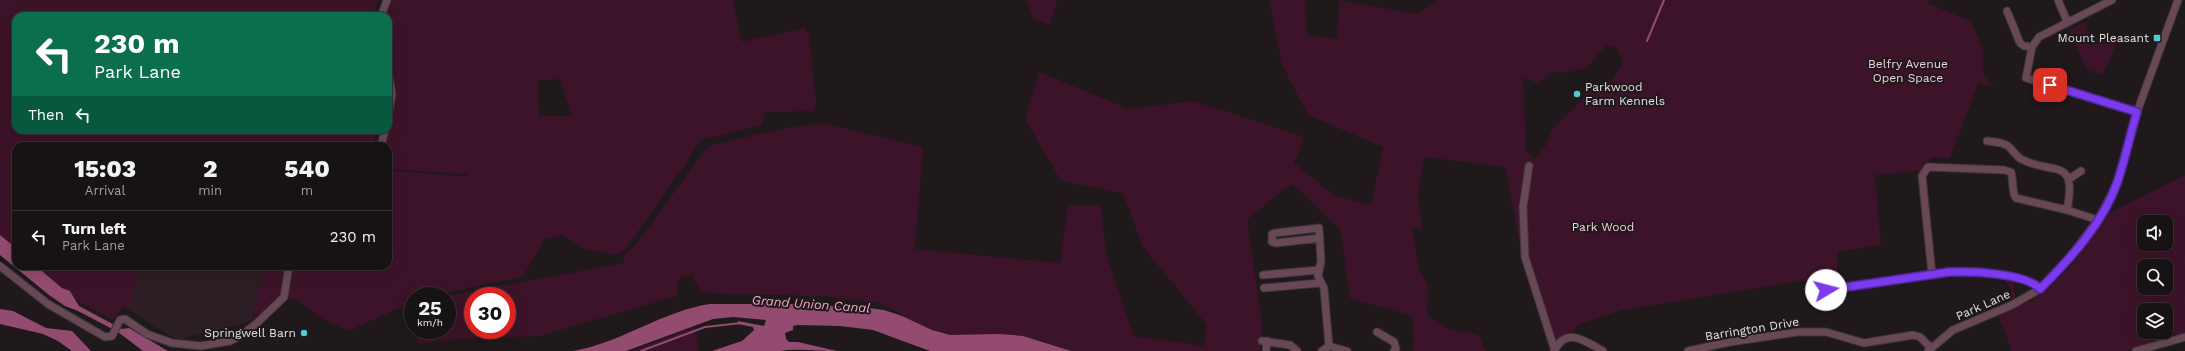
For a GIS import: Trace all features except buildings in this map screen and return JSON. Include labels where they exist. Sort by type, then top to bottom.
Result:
[{"type":"street","points":[[382,12],[387,0]]},
{"type":"street","points":[[2058,0],[2067,21]]},
{"type":"street","points":[[2112,0],[2067,21],[2039,37],[2032,47],[2026,78],[2137,112]]},
{"type":"street","name":"Park Lane","points":[[1929,350],[1953,330],[2012,304],[2040,289],[2066,262],[2098,220],[2117,184],[2137,112],[2178,0]]},
{"type":"street","points":[[2007,11],[2020,43],[2024,46],[2032,47]]},
{"type":"street","points":[[1987,141],[2008,146],[2022,159],[2060,170],[2068,179],[2070,195],[2067,210]]},
{"type":"street","points":[[1529,166],[1522,207],[1525,257],[1555,351]]},
{"type":"street","points":[[1932,274],[1922,176],[1928,167],[2004,170],[2011,172],[2014,180],[2013,194],[2016,198],[2067,210],[2098,220]]},
{"type":"street","points":[[2068,179],[2081,171]]},
{"type":"street","points":[[1320,235],[1276,243],[1272,242],[1271,238],[1272,234],[1275,233],[1317,227],[1320,235],[1320,283],[1324,288],[1329,346]]},
{"type":"street","points":[[0,266],[48,304],[105,337],[112,336],[118,322],[125,319],[147,334],[172,343],[200,346],[230,341],[242,335],[258,323],[284,297],[288,270]]},
{"type":"street","points":[[1263,275],[1319,270]]},
{"type":"street","points":[[1826,290],[1932,274],[1963,272],[2021,279],[2033,283],[2040,289]]},
{"type":"street","points":[[1264,288],[1320,283]]},
{"type":"street","points":[[1377,332],[1394,342],[1396,349],[1394,351]]},
{"type":"street","name":"Barrington Drive","points":[[1688,351],[1730,342],[1805,332],[1826,332],[1864,343],[1913,335],[1920,337],[1929,350]]},
{"type":"street","points":[[1555,351],[1559,342],[1566,337],[1572,336],[1603,351]]},
{"type":"street","points":[[2136,351],[2185,337]]},
{"type":"street","points":[[1266,351],[1265,341],[1290,345],[1297,351]]},
{"type":"street","points":[[1322,351],[1329,346]]},
{"type":"street","points":[[1329,346],[1347,351]]},
{"type":"shaded area","points":[[0,235],[12,245],[12,265],[0,255]]},
{"type":"shaded area","points":[[18,270],[41,270],[62,288],[70,291],[79,306],[122,329],[129,328],[168,351],[143,351],[118,332],[78,311],[65,306]]},
{"type":"shaded area","points":[[139,270],[264,270],[252,321],[177,340],[129,310]]},
{"type":"shaded area","points":[[710,304],[800,304],[869,308],[884,310],[902,316],[932,330],[950,335],[1000,334],[1023,336],[1071,351],[930,351],[873,330],[840,326],[798,325],[793,326],[793,330],[785,333],[786,339],[789,342],[798,342],[837,351],[712,351],[742,341],[754,330],[753,327],[738,324],[738,321],[764,326],[766,320],[733,317],[713,319],[626,351],[573,351],[608,341],[675,313]]},
{"type":"shaded area","points":[[0,309],[13,311],[46,328],[72,331],[91,351],[72,351],[58,341],[43,334],[0,324]]},
{"type":"green space","points":[[0,0],[378,0],[374,12],[12,12],[12,134],[376,134],[374,142],[12,142],[12,245],[0,235]]},
{"type":"green space","points":[[388,0],[733,0],[742,42],[805,28],[809,36],[816,102],[813,111],[766,112],[762,125],[700,140],[685,165],[625,250],[615,255],[581,248],[563,235],[544,239],[523,277],[474,287],[464,287],[464,289],[456,291],[456,287],[404,287],[404,306],[348,331],[318,316],[301,302],[282,295],[286,270],[392,270],[392,170],[470,177],[467,174],[392,169],[392,142],[378,142],[381,134],[392,134],[392,12],[380,12]],"holes":[[[560,79],[572,116],[539,116],[538,81]]]},
{"type":"green space","points":[[1026,0],[1058,0],[1049,25],[1033,18]]},
{"type":"green space","points":[[1269,0],[1305,0],[1307,35],[1337,39],[1339,0],[1418,14],[1437,0],[1927,0],[1927,3],[1971,21],[1983,49],[1983,75],[1994,87],[1978,83],[1950,158],[1931,157],[1923,170],[1875,175],[1881,245],[1837,252],[1837,275],[1623,310],[1583,323],[1551,345],[1522,256],[1505,167],[1424,157],[1418,198],[1423,230],[1411,226],[1420,271],[1428,286],[1427,309],[1429,317],[1447,328],[1478,335],[1486,351],[1412,351],[1414,348],[1412,316],[1350,298],[1340,229],[1293,184],[1281,191],[1247,220],[1262,324],[1260,351],[1071,351],[1041,341],[1010,335],[959,336],[940,333],[922,326],[902,316],[902,314],[878,303],[820,296],[724,294],[700,291],[692,275],[679,277],[677,296],[539,336],[516,337],[516,287],[495,287],[624,263],[624,255],[637,243],[708,146],[781,129],[822,123],[923,147],[915,249],[1060,263],[1068,205],[1101,205],[1106,253],[1134,336],[1204,346],[1207,325],[1143,247],[1123,193],[1061,181],[1025,119],[1039,72],[1129,109],[1193,101],[1304,137],[1294,163],[1335,196],[1371,205],[1383,147],[1308,115],[1282,65]],"holes":[[[1605,46],[1617,47],[1623,63],[1610,82],[1591,91],[1552,129],[1546,145],[1535,159],[1526,150],[1523,77],[1538,83],[1550,73],[1569,72],[1588,67]]]},
{"type":"green space","points":[[2085,22],[2090,45],[2117,42],[2103,75],[2087,70],[2069,30]]},
{"type":"green space","points":[[2185,175],[2185,334],[2178,336],[2173,331],[2173,303],[2137,303],[2137,339],[2153,339],[2152,344],[2125,351],[2012,351],[1998,315],[2033,300],[2048,290],[2075,261],[2111,212]]},
{"type":"green space","points":[[41,270],[139,270],[129,310],[123,307],[113,320],[76,300],[70,291],[63,288]]},
{"type":"green space","points":[[264,270],[284,270],[280,296],[252,321]]},
{"type":"green space","points":[[2004,280],[2016,281],[2013,288],[2016,298],[2006,303],[2010,299],[2012,289]]},
{"type":"green space","points":[[464,293],[464,339],[418,344],[417,339],[456,339],[456,294]]},
{"type":"green space","points":[[694,327],[699,351],[632,351]]},
{"type":"waterway","points":[[1647,41],[1664,0]]},
{"type":"waterway","points":[[641,351],[705,327],[741,323]]},
{"type":"place","name":"Mount Pleasant","points":[[2157,38]]},
{"type":"place","name":"Parkwood Farm Kennels","points":[[1577,94]]},
{"type":"place","name":"Springwell Barn","points":[[304,333]]},
{"type":"route","points":[[1826,290],[1949,272],[1963,272],[2021,279],[2033,283],[2040,289],[2066,262],[2098,220],[2117,184],[2137,112],[2050,85]]},
{"type":"park label","name":"Belfry Avenue Open Space","points":[[1908,71]]},
{"type":"park label","name":"Park Wood","points":[[1603,227]]},
{"type":"water label","name":"Grand Union Canal","points":[[811,304]]}]
